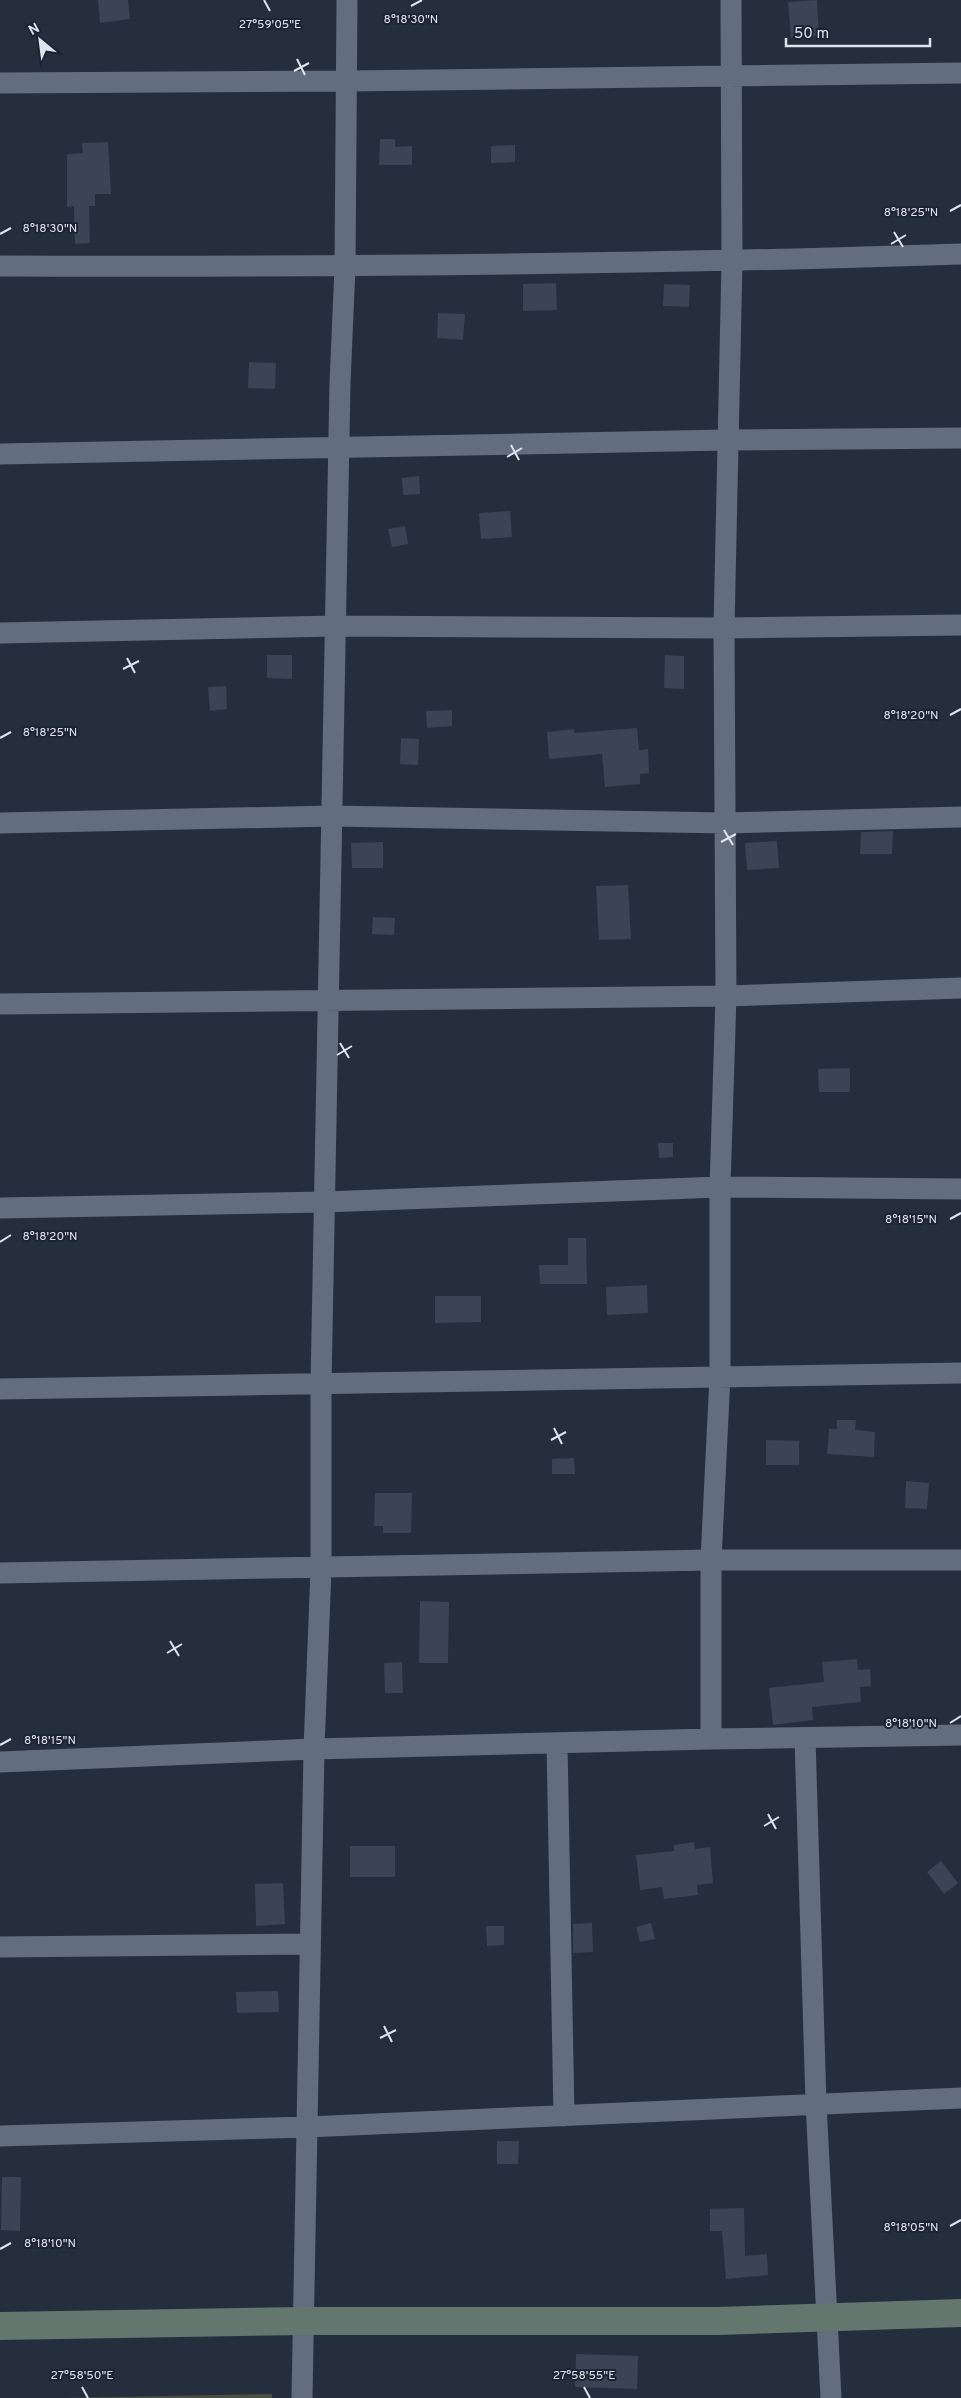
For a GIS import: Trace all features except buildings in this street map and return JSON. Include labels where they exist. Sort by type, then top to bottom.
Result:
[{"type":"street","points":[[302,2398],[314,1749],[321,1569],[321,1385],[335,626],[345,267],[348,0]]},
{"type":"street","points":[[711,1739],[710,1560],[720,1376],[720,1187],[726,996],[724,628],[726,440],[732,262],[731,0]]},
{"type":"street","points":[[0,83],[348,81],[961,73]]},
{"type":"street","points":[[0,266],[345,267],[732,262],[961,254]]},
{"type":"street","points":[[0,454],[726,440],[961,438]]},
{"type":"street","points":[[0,633],[335,626],[724,628],[961,624]]},
{"type":"street","points":[[0,823],[332,816],[726,824],[961,817]]},
{"type":"street","points":[[0,1004],[328,1002],[726,996],[961,988]]},
{"type":"street","points":[[0,1208],[325,1202],[720,1187],[961,1189]]},
{"type":"street","points":[[0,1390],[720,1376],[961,1374]]},
{"type":"street","points":[[0,1573],[321,1569],[710,1560],[961,1560]]},
{"type":"street","points":[[0,1762],[314,1749],[961,1735]]},
{"type":"street","points":[[805,1738],[816,2103],[831,2398]]},
{"type":"street","points":[[558,1744],[564,2116]]},
{"type":"street","points":[[0,1947],[310,1944]]},
{"type":"street","points":[[0,2136],[564,2116],[816,2103],[961,2098]]},
{"type":"street","points":[[0,2326],[303,2321],[717,2321],[961,2313]]},
{"type":"green space","points":[[272,2394],[272,2398],[62,2398]]}]
